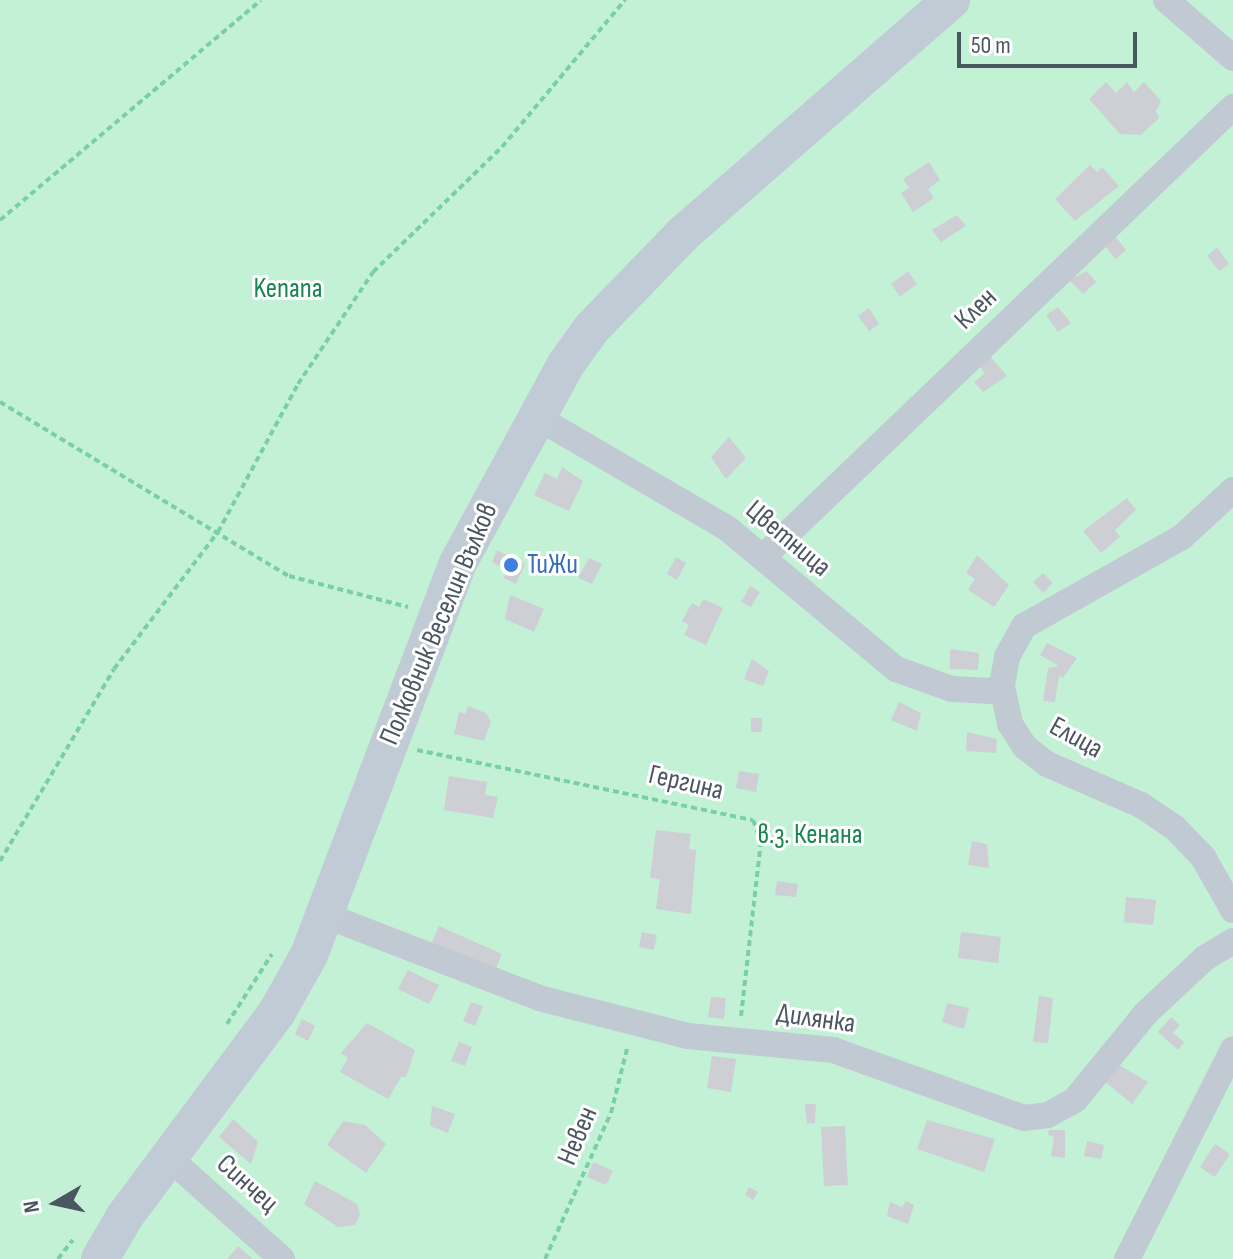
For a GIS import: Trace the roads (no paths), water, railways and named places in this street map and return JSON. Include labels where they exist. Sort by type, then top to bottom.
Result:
[{"type":"main road","name":"Полковник Веселин Вълков","points":[[100,1259],[168,1157],[277,1012],[327,916],[387,744],[437,615],[485,510],[535,416],[592,328],[636,281],[951,0]]},
{"type":"street","points":[[1166,0],[1233,58]]},
{"type":"street","name":"Клен","points":[[763,557],[1233,107]]},
{"type":"street","name":"Цветница","points":[[535,416],[710,518],[763,557],[896,669],[952,689],[991,691],[1002,686]]},
{"type":"street","name":"Елица","points":[[1233,490],[1182,537],[1024,626],[1007,657],[1002,686],[1010,724],[1025,747],[1047,764],[1141,805],[1174,827],[1203,857],[1233,910]]},
{"type":"street","name":"Дилянка","points":[[327,916],[510,990],[634,1023],[737,1042],[833,1050],[1024,1118],[1048,1115],[1085,1090],[1146,1013],[1205,958],[1233,941]]},
{"type":"street","points":[[1127,1259],[1233,1049]]},
{"type":"street","name":"Синчец","points":[[168,1157],[282,1259]]},
{"type":"place","name":"ТиЖи","points":[[511,565]]},
{"type":"park label","name":"Kenana","points":[[288,289]]},
{"type":"park label","name":"в.з. Кенана","points":[[810,835]]}]
